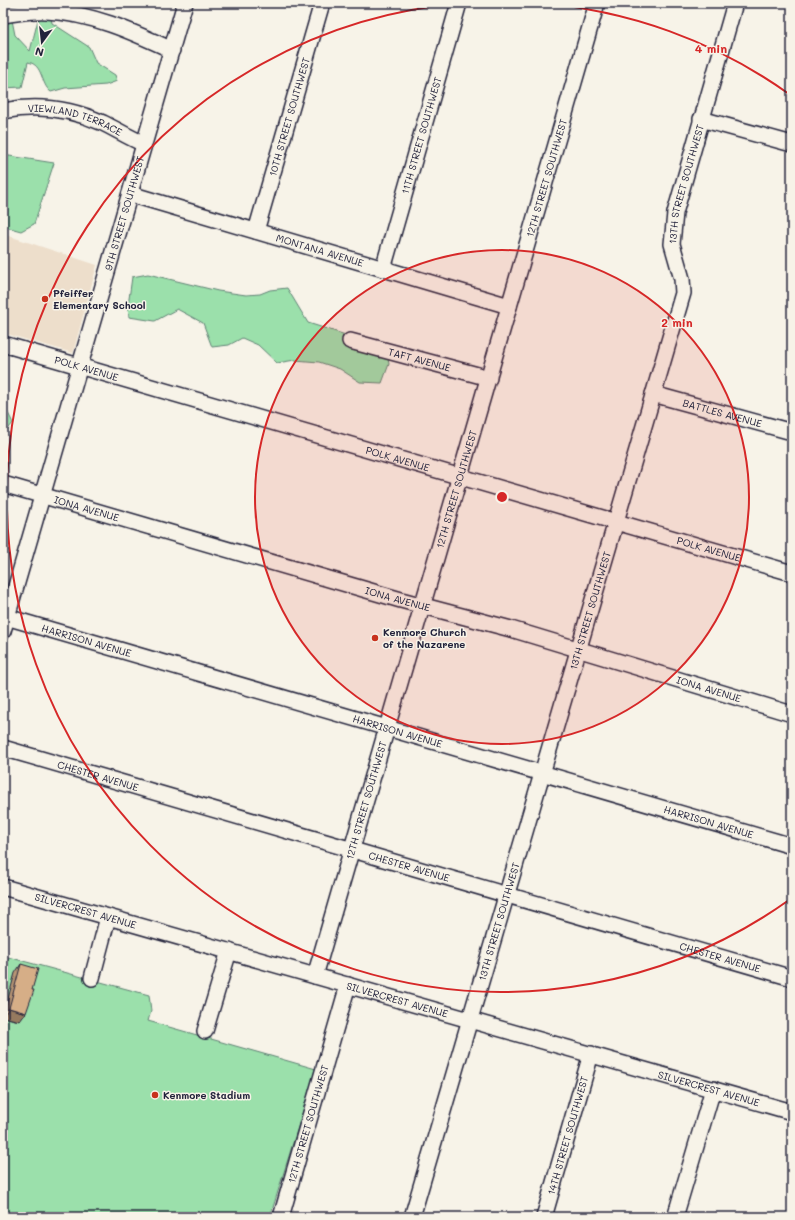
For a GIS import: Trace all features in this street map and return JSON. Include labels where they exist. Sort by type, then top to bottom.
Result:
[{"type":"street","name":"9TH STREET SOUTHWEST","points":[[4,621],[43,495],[185,3]]},
{"type":"street","name":"10TH STREET SOUTHWEST","points":[[256,231],[322,3]]},
{"type":"street","name":"11TH STREET SOUTHWEST","points":[[383,269],[459,3]]},
{"type":"street","name":"12TH STREET SOUTHWEST","points":[[315,976],[597,3]]},
{"type":"street","name":"13TH STREET SOUTHWEST","points":[[412,1217],[683,293],[682,279],[672,244],[672,232],[679,196],[735,3]]},
{"type":"street","points":[[3,15],[45,11],[93,17],[144,37],[172,50]]},
{"type":"street","name":"VIEWLAND TERRACE","points":[[3,111],[37,108],[60,110],[102,123],[144,144]]},
{"type":"street","points":[[701,119],[792,144]]},
{"type":"street","name":"MONTANA AVENUE","points":[[130,194],[509,306]]},
{"type":"street","name":"TAFT AVENUE","points":[[350,341],[489,378]]},
{"type":"street","name":"POLK AVENUE","points":[[3,344],[792,573]]},
{"type":"street","name":"BATTLES AVENUE","points":[[653,394],[792,432]]},
{"type":"street","name":"IONA AVENUE","points":[[3,484],[423,605],[512,629],[578,651],[792,714]]},
{"type":"street","name":"HARRISON AVENUE","points":[[4,621],[387,728],[792,846]]},
{"type":"street","name":"CHESTER AVENUE","points":[[3,748],[792,978]]},
{"type":"street","name":"SILVERCREST AVENUE","points":[[3,887],[792,1112]]},
{"type":"street","points":[[92,978],[108,917]]},
{"type":"street","points":[[205,1032],[229,951]]},
{"type":"street","name":"12TH STREET SOUTHWEST","points":[[281,1217],[348,986]]},
{"type":"street","name":"14TH STREET SOUTHWEST","points":[[544,1217],[591,1054]]},
{"type":"street","points":[[675,1217],[713,1089]]},
{"type":"shaded area","name":"Pfeiffer Elementary School","points":[[3,234],[97,265],[73,353],[3,333]]},
{"type":"green space","points":[[3,3],[26,3],[28,6],[11,15],[15,35],[30,51],[38,20],[45,16],[51,18],[52,23],[89,47],[96,63],[115,75],[117,81],[106,85],[65,88],[51,92],[45,84],[37,67],[28,62],[22,87],[3,88]]},
{"type":"green space","points":[[3,155],[54,163],[34,224],[21,231],[3,226]]},
{"type":"green space","points":[[148,274],[218,291],[246,295],[260,294],[270,290],[287,288],[308,323],[349,336],[385,342],[389,364],[382,383],[360,382],[340,369],[319,362],[295,360],[277,363],[258,345],[242,338],[229,345],[212,347],[203,323],[177,309],[155,321],[129,317],[128,306],[132,277]]},
{"type":"green space","points":[[3,393],[5,407],[13,423],[5,433],[3,433]]},
{"type":"green space","name":"Kenmore Stadium","points":[[8,957],[149,995],[151,1011],[148,1021],[316,1069],[270,1217],[16,1217],[3,1213],[3,984]]},
{"type":"building","points":[[21,964],[38,969],[32,990],[34,990],[26,1013],[9,1008]]},
{"type":"place","name":"Pfeiffer Elementary School","points":[[45,299]]},
{"type":"place","name":"Kenmore Church of the Nazarene","points":[[375,638]]},
{"type":"place","name":"Kenmore Stadium","points":[[155,1095]]}]
